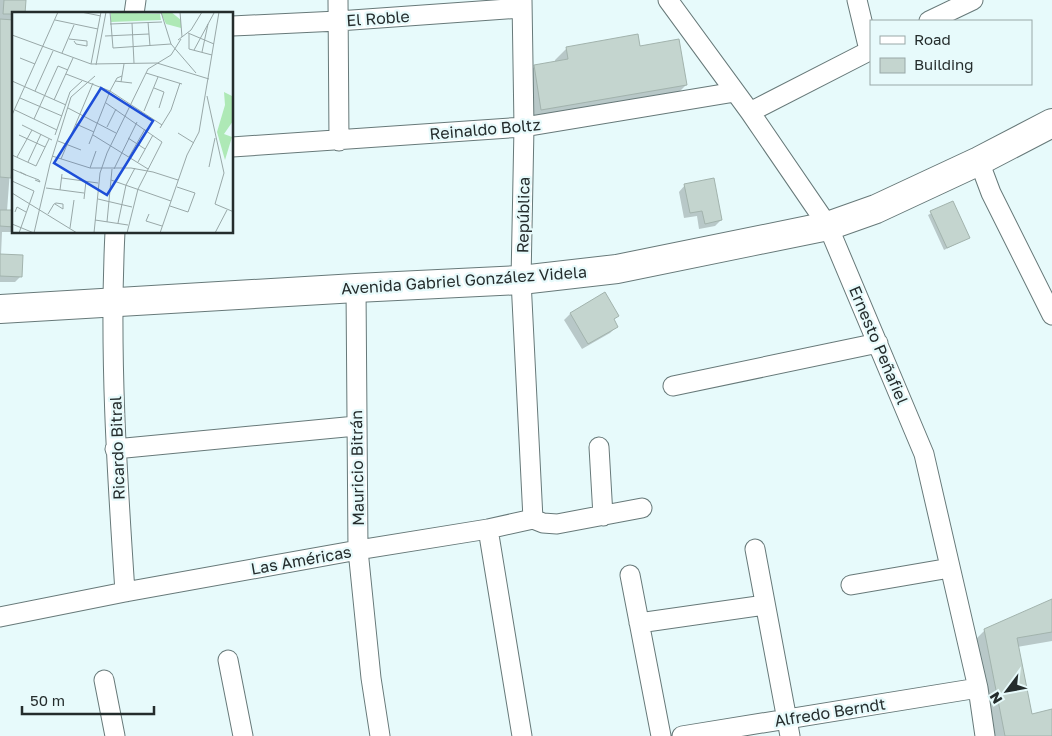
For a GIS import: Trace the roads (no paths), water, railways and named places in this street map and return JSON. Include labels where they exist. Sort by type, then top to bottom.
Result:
[{"type":"main road","name":"Avenida Gabriel González Videla","points":[[0,309],[521,280],[617,269],[828,226],[876,209],[979,161],[1052,123]]},
{"type":"street","points":[[338,0],[339,141]]},
{"type":"street","name":"Ernesto Peñafiel","points":[[668,0],[750,112],[828,226],[924,454],[978,688],[985,736]]},
{"type":"street","points":[[750,112],[870,50],[857,0]]},
{"type":"street","points":[[931,20],[973,0]]},
{"type":"street","name":"El Roble","points":[[234,26],[338,21],[522,4]]},
{"type":"street","name":"República","points":[[522,4],[524,127],[521,280],[533,519]]},
{"type":"street","name":"Reinaldo Boltz","points":[[234,147],[524,127],[735,92]]},
{"type":"street","points":[[979,161],[1007,225],[1048,296],[1052,315]]},
{"type":"street","name":"Ricardo Bitral","points":[[115,234],[113,303],[115,449],[124,592]]},
{"type":"street","name":"Mauricio Bitrán","points":[[356,288],[358,550],[371,678],[380,736]]},
{"type":"street","points":[[673,386],[878,343]]},
{"type":"street","points":[[115,449],[356,426]]},
{"type":"street","points":[[599,447],[602,516]]},
{"type":"street","name":"Las Américas","points":[[0,617],[124,592],[488,529],[533,519],[543,523],[557,524],[642,508]]},
{"type":"street","points":[[488,529],[522,736]]},
{"type":"street","points":[[755,549],[788,727]]},
{"type":"street","points":[[851,585],[950,568]]},
{"type":"street","points":[[630,575],[661,736]]},
{"type":"street","points":[[640,624],[765,605]]},
{"type":"street","points":[[228,660],[243,736]]},
{"type":"street","points":[[104,680],[115,736]]},
{"type":"street","name":"Alfredo Berndt","points":[[682,736],[788,727],[978,688]]}]
